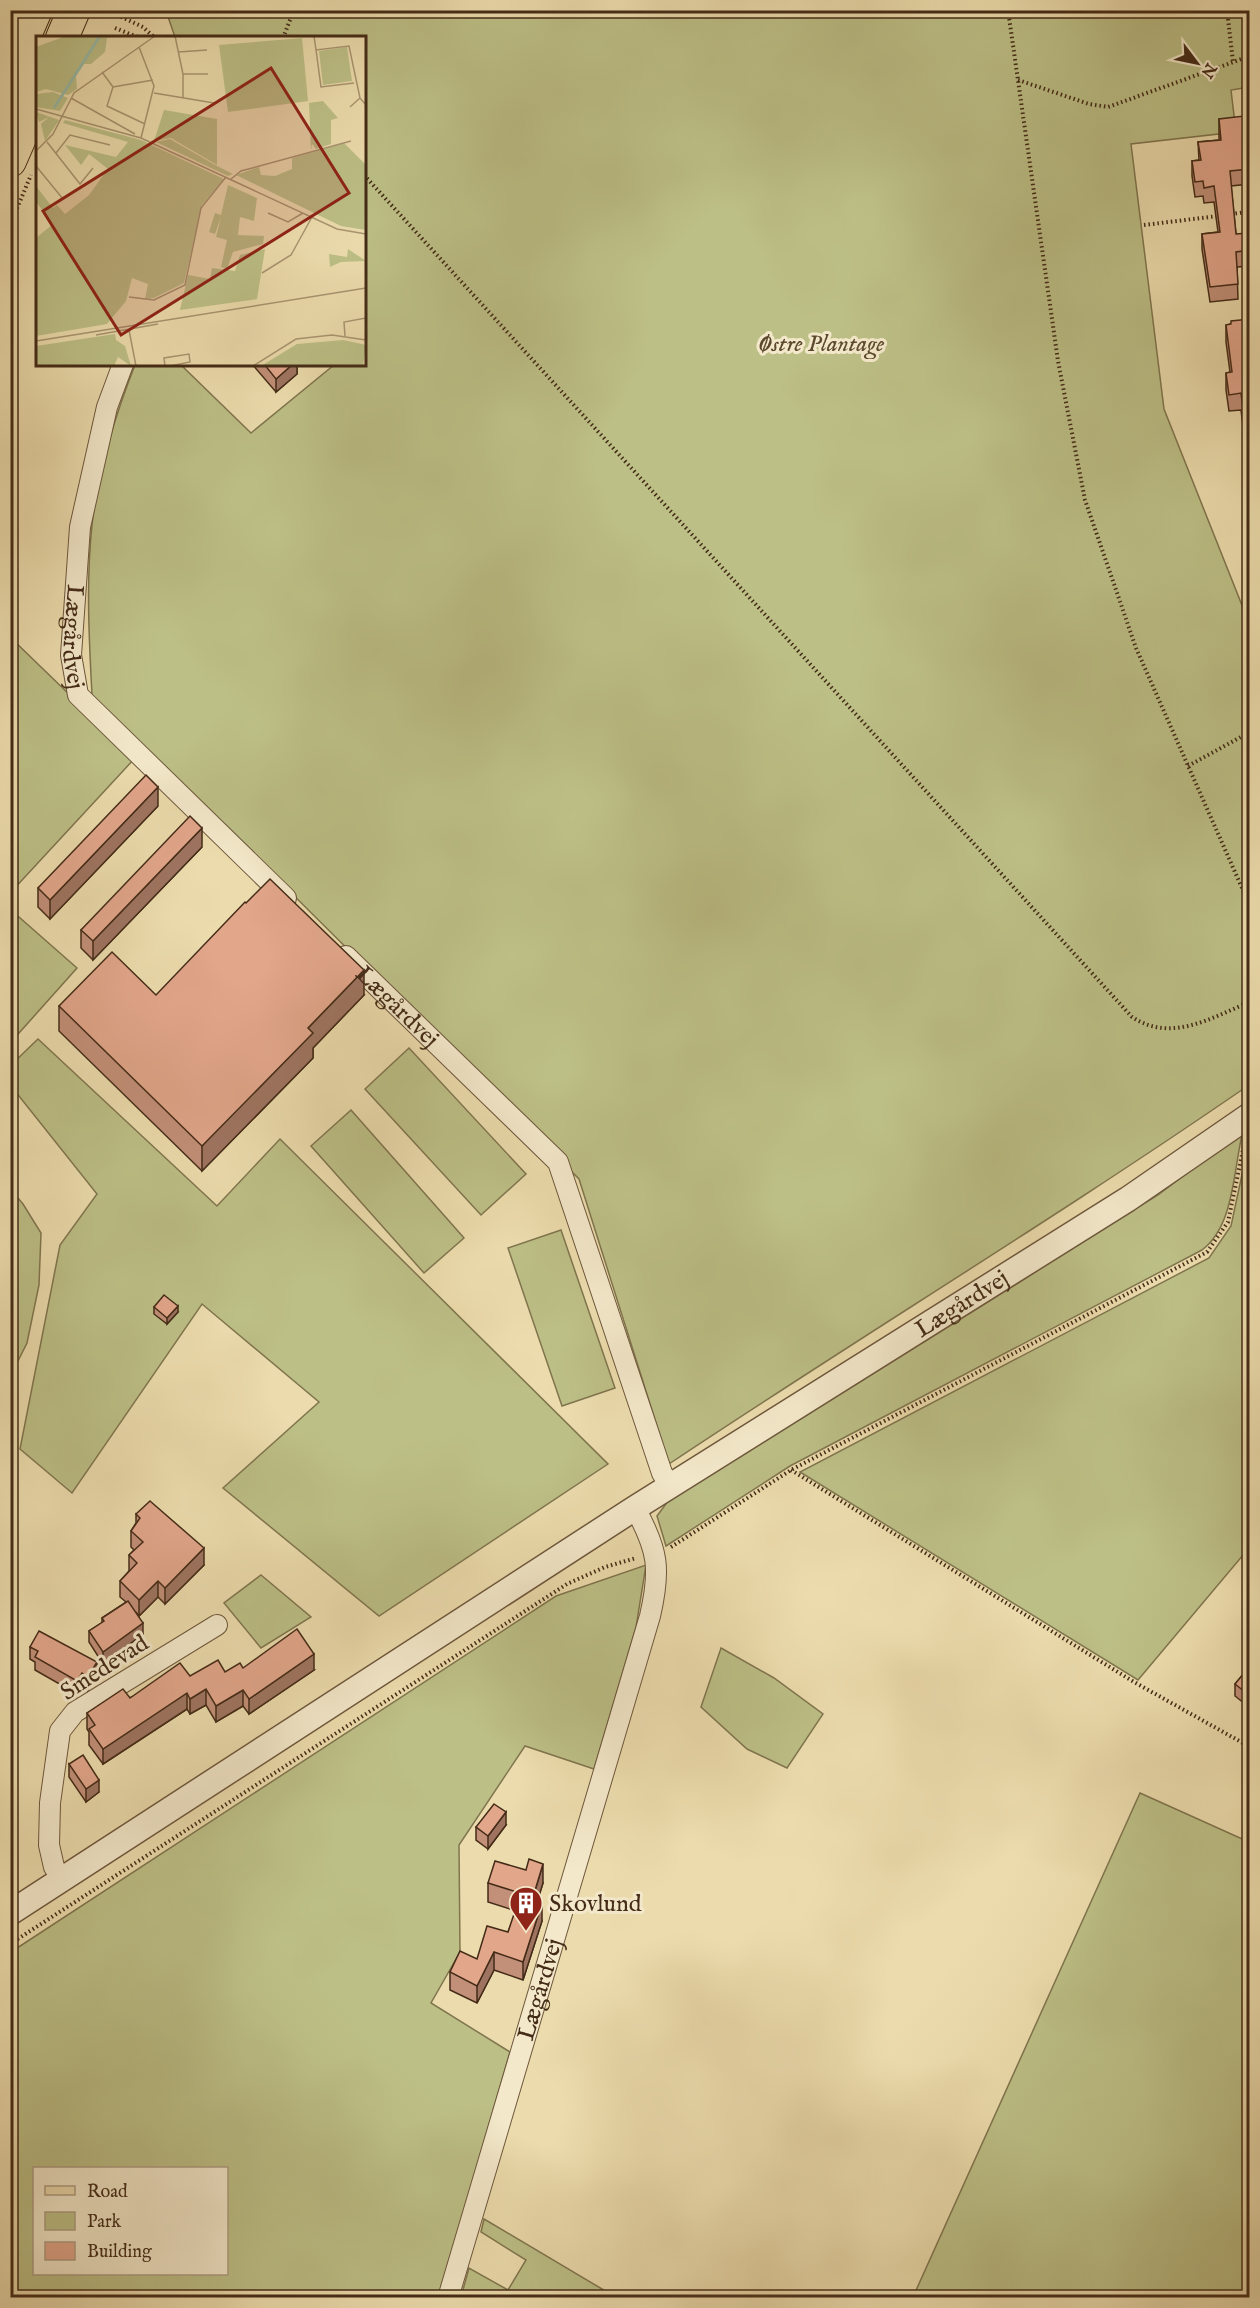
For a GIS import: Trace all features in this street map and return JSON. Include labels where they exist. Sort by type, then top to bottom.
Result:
[{"type":"main road","points":[[10,25],[18,10]]},
{"type":"main road","points":[[22,166],[18,94],[36,10]]},
{"type":"main road","points":[[46,36],[58,10]]},
{"type":"main road","points":[[63,36],[74,10]]},
{"type":"main road","points":[[18,94],[36,57]]},
{"type":"street","name":"Lægårdvej","points":[[122,366],[107,407],[80,527],[71,655],[78,695],[296,908]]},
{"type":"street","name":"Lægårdvej","points":[[330,940],[558,1162],[662,1473],[670,1486]]},
{"type":"street","name":"Lægårdvej","points":[[10,1912],[635,1508],[1128,1199],[1250,1115]]},
{"type":"street","name":"Lægårdvej","points":[[448,2298],[657,1587],[656,1554],[652,1539],[635,1508]]},
{"type":"street","name":"Smedevad","points":[[62,1879],[54,1867],[49,1845],[50,1803],[60,1731],[75,1712],[217,1625]]},
{"type":"path","points":[[284,36],[294,10]]},
{"type":"path","points":[[1008,10],[1058,361],[1085,500],[1136,648],[1250,906]]},
{"type":"path","points":[[1227,10],[1233,62]]},
{"type":"path","points":[[117,15],[144,27],[153,36]]},
{"type":"path","points":[[115,28],[135,36]]},
{"type":"path","points":[[118,36],[120,30]]},
{"type":"path","points":[[1018,80],[1089,104],[1108,107],[1250,56]]},
{"type":"path","points":[[10,225],[22,166]]},
{"type":"path","points":[[366,177],[1132,1017],[1160,1030],[1183,1028],[1250,1002]]},
{"type":"path","points":[[1144,225],[1247,212],[1250,208]]},
{"type":"path","points":[[1188,766],[1250,732]]},
{"type":"path","points":[[791,1470],[1134,1682],[1250,1747]]},
{"type":"green space","name":"Østre Plantage","points":[[1115,10],[1116,14],[1149,10],[1249,11],[1249,87],[1231,90],[1236,132],[1131,144],[1164,409],[1249,623],[1249,1085],[669,1464],[579,1179],[92,695],[89,588],[92,525],[109,443],[135,366],[182,366],[251,433],[333,366],[366,366],[366,36],[175,36],[166,11]]},
{"type":"green space","points":[[10,637],[135,758],[11,892],[10,892]]},
{"type":"green space","points":[[11,910],[77,968],[11,1042]]},
{"type":"green space","points":[[38,1039],[217,1206],[280,1139],[608,1464],[379,1616],[223,1488],[319,1402],[202,1304],[72,1493],[20,1449],[60,1245],[97,1194],[11,1086],[11,1065]]},
{"type":"green space","points":[[409,1048],[526,1174],[481,1215],[365,1089]]},
{"type":"green space","points":[[351,1110],[464,1238],[424,1273],[311,1146]]},
{"type":"green space","points":[[1243,1131],[1227,1211],[1213,1239],[1202,1250],[790,1466],[666,1546],[657,1516],[668,1501],[1158,1195]]},
{"type":"green space","points":[[1249,1142],[1249,1548],[1138,1680],[800,1472],[1209,1258],[1231,1226]]},
{"type":"green space","points":[[11,1190],[23,1204],[41,1233],[39,1285],[27,1343],[11,1375]]},
{"type":"green space","points":[[561,1230],[615,1388],[562,1406],[508,1248]]},
{"type":"green space","points":[[646,1565],[636,1627],[594,1769],[525,1746],[459,1845],[460,1952],[431,2003],[510,2052],[439,2297],[11,2298],[11,1952],[556,1596]]},
{"type":"green space","points":[[261,1575],[311,1617],[261,1648],[224,1603]]},
{"type":"green space","points":[[721,1648],[774,1678],[823,1714],[787,1768],[747,1749],[701,1707]]},
{"type":"green space","points":[[1140,1793],[1249,1842],[1249,2297],[913,2297]]},
{"type":"green space","points":[[484,2219],[617,2297],[461,2297],[469,2268],[508,2290],[526,2260],[481,2232]]},
{"type":"building","points":[[1244,116],[1244,122],[1248,121],[1250,131],[1250,169],[1230,171],[1236,234],[1250,233],[1250,250],[1236,252],[1238,284],[1210,287],[1202,234],[1220,232],[1214,186],[1204,188],[1203,181],[1195,182],[1192,161],[1201,160],[1198,142],[1221,140],[1219,119]]},
{"type":"building","points":[[1250,319],[1250,445],[1246,436],[1241,393],[1229,395],[1226,373],[1232,372],[1226,325],[1231,324],[1231,321]]},
{"type":"building","points":[[266,366],[291,366],[276,379]]},
{"type":"building","points":[[146,775],[158,787],[50,900],[38,888]]},
{"type":"building","points":[[190,816],[202,828],[93,941],[81,930]]},
{"type":"building","points":[[270,879],[364,970],[308,1028],[313,1033],[202,1146],[59,1006],[112,952],[156,995]]},
{"type":"building","points":[[164,1295],[178,1306],[167,1318],[154,1307]]},
{"type":"building","points":[[150,1501],[204,1548],[165,1588],[158,1581],[139,1600],[120,1581],[137,1563],[129,1555],[143,1542],[131,1531],[140,1518],[136,1514]]},
{"type":"building","points":[[128,1601],[143,1623],[103,1652],[89,1631],[104,1621],[102,1618]]},
{"type":"building","points":[[297,1629],[314,1654],[249,1699],[243,1690],[216,1706],[206,1689],[190,1699],[187,1693],[103,1749],[89,1729],[95,1725],[87,1713],[123,1689],[130,1698],[180,1663],[190,1676],[218,1660],[225,1672],[240,1663],[243,1668]]},
{"type":"building","points":[[39,1631],[97,1662],[88,1677],[82,1673],[77,1681],[35,1657],[38,1651],[30,1647]]},
{"type":"building","points":[[1250,1666],[1250,1696],[1235,1684]]},
{"type":"building","points":[[83,1755],[99,1780],[86,1789],[69,1764]]},
{"type":"building","points":[[494,1804],[506,1812],[488,1836],[476,1827]]},
{"type":"building","points":[[529,1859],[543,1864],[533,1897],[488,1883],[495,1861],[526,1870]]},
{"type":"building","points":[[520,1896],[542,1903],[523,1962],[494,1952],[477,1986],[450,1972],[460,1951],[477,1959],[487,1926],[508,1932]]},
{"type":"place","name":"Skovlund","points":[[526,1932]]}]
